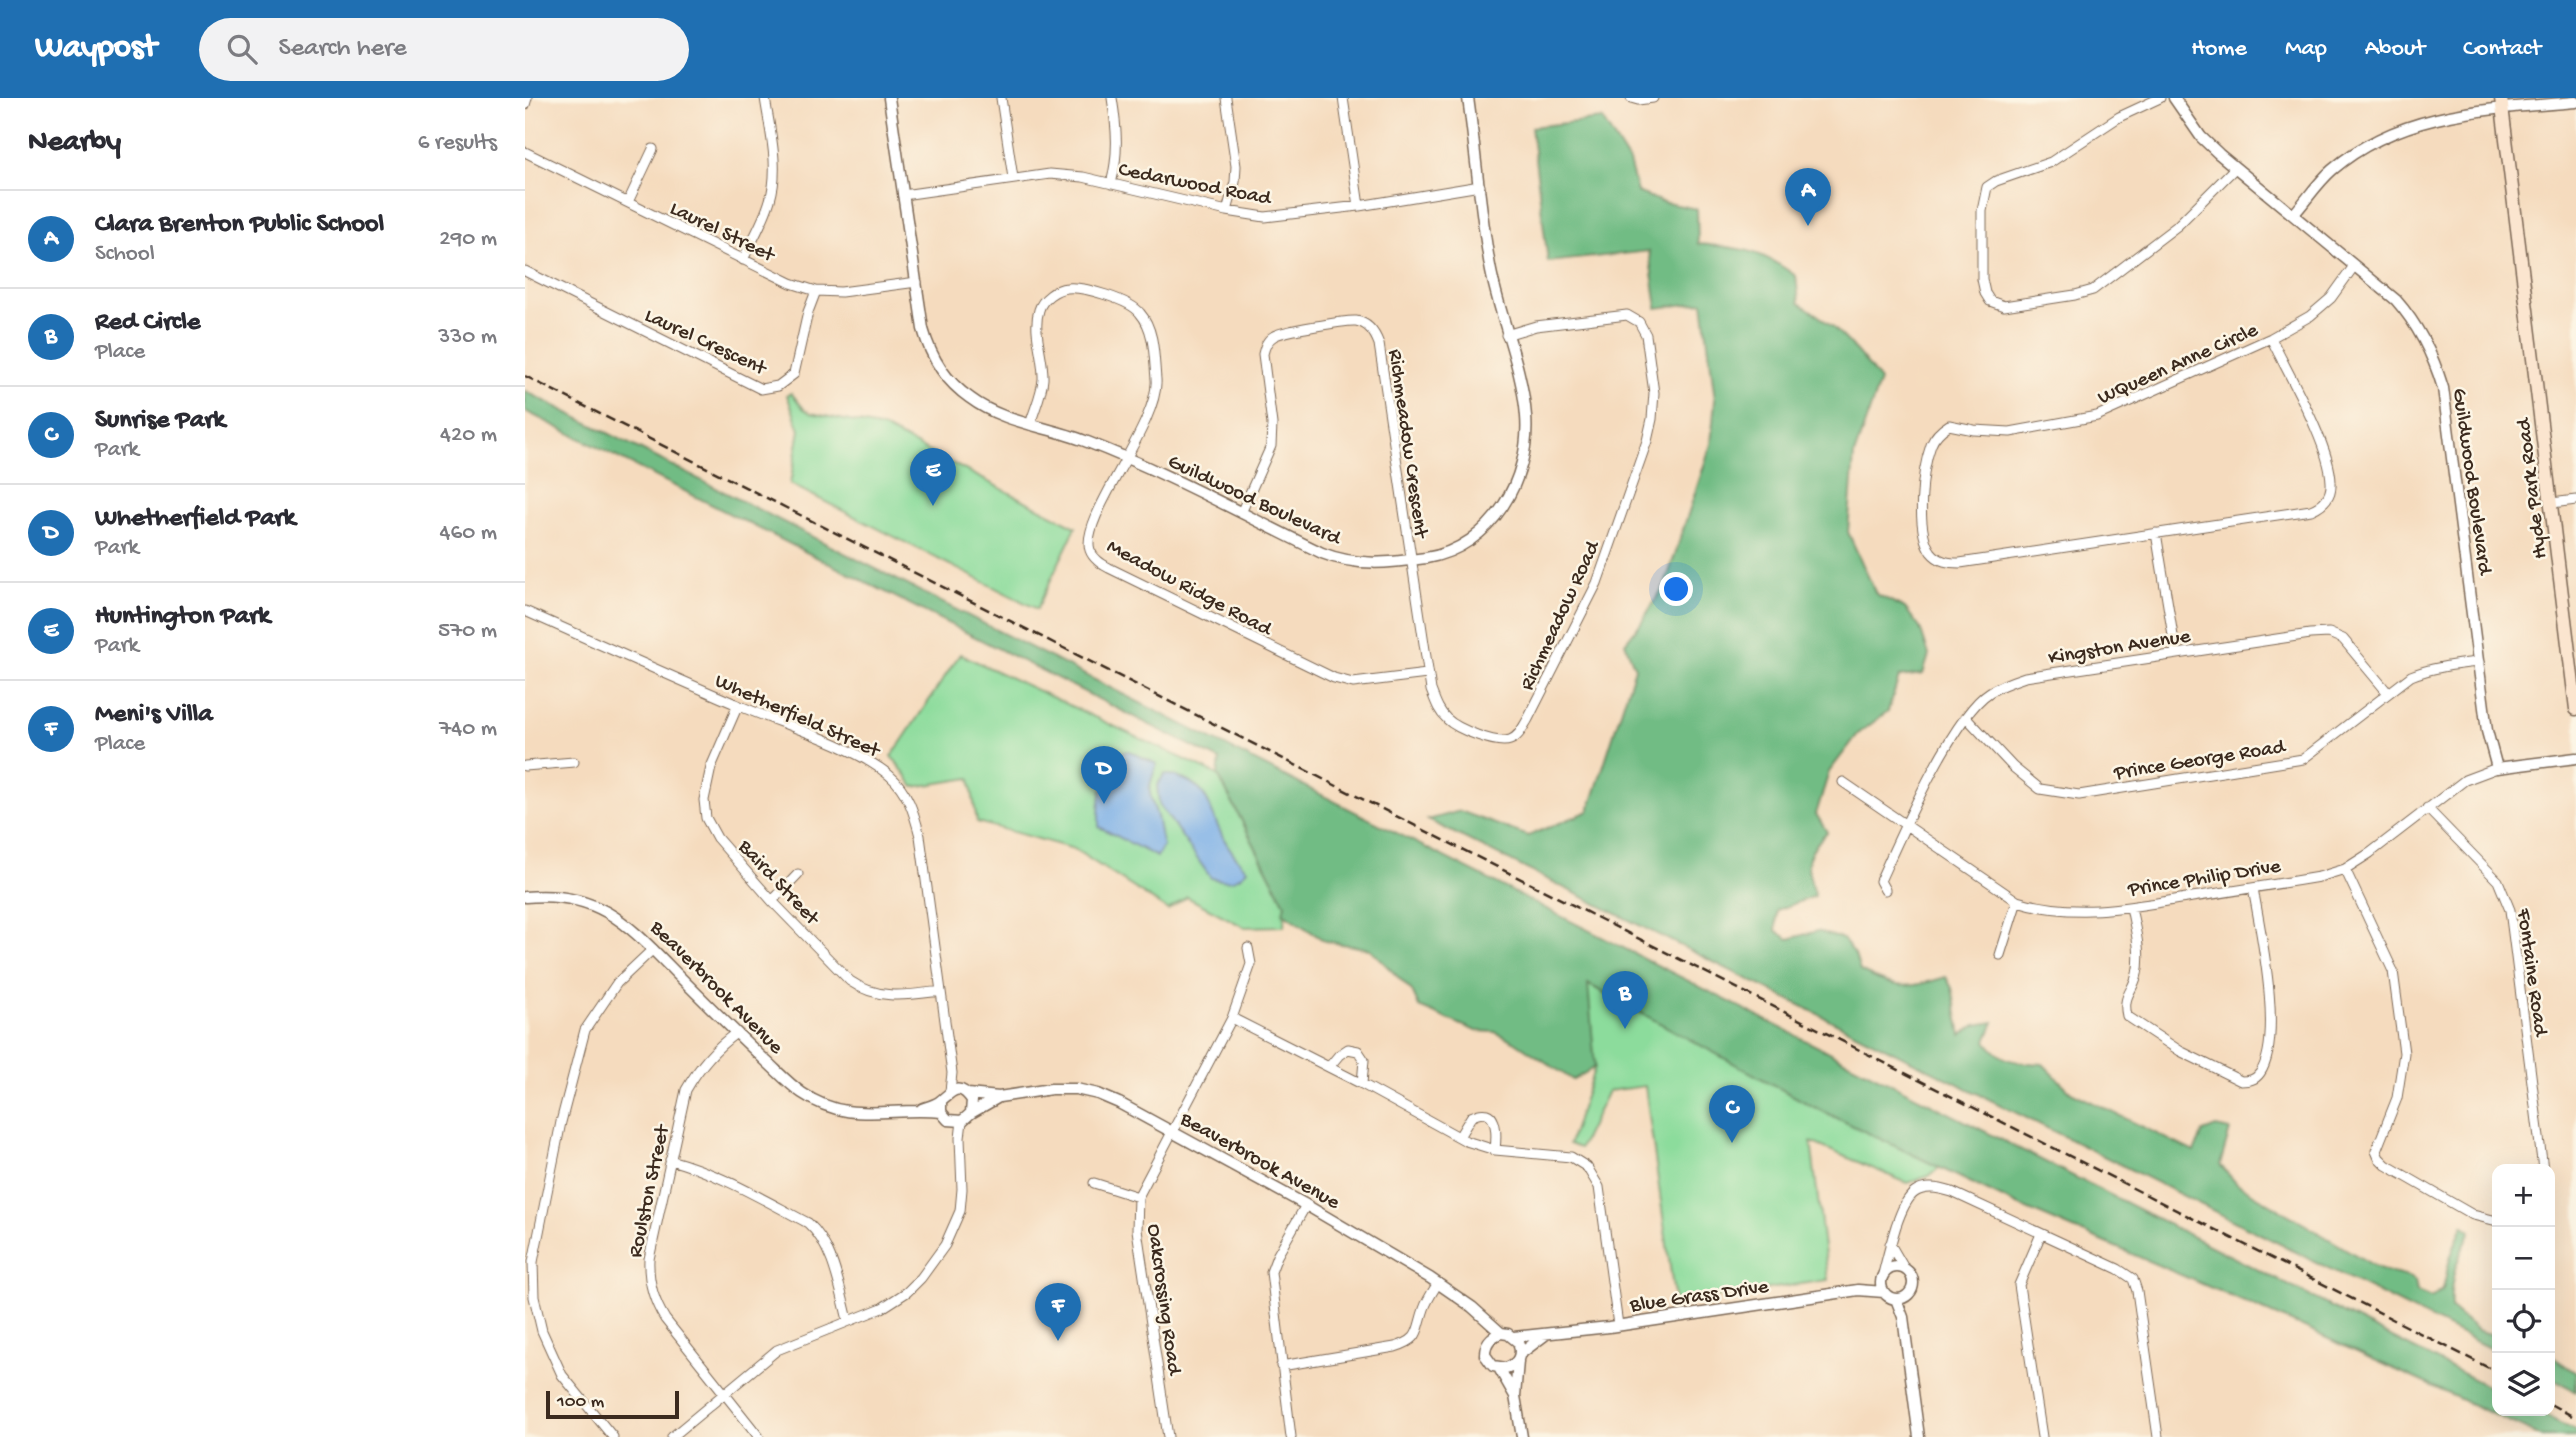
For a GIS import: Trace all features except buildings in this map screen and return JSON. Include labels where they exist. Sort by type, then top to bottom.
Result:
[{"type":"main road","name":"Hyde Park Road","points":[[2502,103],[2576,709]]},
{"type":"street","points":[[525,105],[527,98]]},
{"type":"street","points":[[743,260],[770,201],[774,183],[775,165],[765,98]]},
{"type":"street","name":"Guildwood Boulevard","points":[[889,98],[927,345],[943,374],[956,388],[986,410],[1082,440],[1126,458],[1336,559],[1365,563],[1441,555],[1461,547],[1496,519],[1508,498],[1520,465],[1526,436],[1525,414],[1489,264],[1468,98]]},
{"type":"street","points":[[1001,98],[1013,178]]},
{"type":"street","points":[[1111,184],[1117,161],[1118,141],[1112,98]]},
{"type":"street","points":[[1226,98],[1236,166],[1235,183],[1227,211]]},
{"type":"street","points":[[1343,98],[1359,206]]},
{"type":"street","points":[[1631,98],[1653,98]]},
{"type":"street","points":[[2160,98],[2119,117],[2051,162],[1996,181],[1987,187],[1982,211],[1982,279],[1985,293],[1990,300],[2004,306],[2093,290],[2177,226],[2234,169]]},
{"type":"street","name":"Guildwood Boulevard","points":[[2174,98],[2201,137],[2234,169],[2293,215],[2408,314],[2425,341],[2443,388],[2487,731],[2497,768]]},
{"type":"street","points":[[2293,215],[2330,171],[2368,144],[2403,127],[2502,103],[2576,102]]},
{"type":"street","points":[[628,202],[653,149]]},
{"type":"street","name":"Laurel Street","points":[[525,152],[743,260],[791,283],[815,291],[841,292],[917,282]]},
{"type":"street","name":"Cedarwood Road","points":[[903,195],[1050,174],[1083,177],[1227,211],[1265,217],[1359,206],[1480,186]]},
{"type":"street","points":[[2271,338],[2309,316],[2331,298],[2354,266]]},
{"type":"street","name":"Laurel Crescent","points":[[525,271],[761,389],[778,386],[795,374],[815,291]]},
{"type":"street","name":"Meadow Ridge Road","points":[[1030,425],[1043,381],[1038,330],[1039,309],[1051,294],[1067,288],[1116,297],[1133,305],[1143,315],[1152,346],[1156,386],[1150,406],[1092,525],[1088,542],[1090,553],[1098,561],[1334,678],[1353,683],[1427,674]]},
{"type":"street","name":"Richmeadow Road","points":[[1410,560],[1427,674],[1438,708],[1448,721],[1478,735],[1499,742],[1511,740],[1520,732],[1597,583],[1647,441],[1654,393],[1646,335],[1639,323],[1627,316],[1536,326],[1506,335]]},
{"type":"street","name":"Richmeadow Crescent","points":[[1241,513],[1271,446],[1272,424],[1263,354],[1265,344],[1276,334],[1355,321],[1367,325],[1379,344],[1410,560]]},
{"type":"street","name":"WQueen Anne Circle","points":[[2271,338],[2326,451],[2332,484],[2329,496],[2322,505],[2311,510],[2157,533],[1947,563],[1929,550],[1921,502],[1931,445],[1939,431],[1949,425],[1982,431],[2010,432],[2097,416],[2271,338]]},
{"type":"street","points":[[2552,503],[2576,500]]},
{"type":"street","points":[[2157,533],[2176,654]]},
{"type":"street","name":"Whetherfield Street","points":[[525,611],[867,760],[891,777],[914,810],[920,836],[952,1073],[950,1091]]},
{"type":"street","name":"Kingston Avenue","points":[[1885,890],[1881,881],[1905,826],[1966,717],[1989,692],[2025,677],[2329,633],[2343,639],[2388,693]]},
{"type":"street","name":"Prince George Road","points":[[1966,717],[2013,767],[2040,789],[2079,795],[2303,759],[2411,676],[2426,670],[2479,662]]},
{"type":"street","name":"Baird Street","points":[[738,705],[711,767],[705,800],[706,818],[717,838],[772,901],[862,990],[894,997],[941,991]]},
{"type":"street","name":"Prince Philip Drive","points":[[1843,782],[2017,901],[2043,909],[2073,912],[2131,907],[2319,877],[2345,869],[2397,834],[2465,780],[2497,768],[2576,758]]},
{"type":"street","points":[[525,766],[574,762]]},
{"type":"street","name":"Fontaine Road","points":[[2427,808],[2498,881],[2510,909],[2542,1164]]},
{"type":"street","points":[[2345,869],[2393,971],[2403,1053],[2397,1098],[2376,1151],[2386,1165],[2473,1215],[2492,1220]]},
{"type":"street","points":[[772,901],[798,874]]},
{"type":"street","points":[[2131,907],[2139,958],[2137,977],[2124,1003],[2127,1016],[2181,1051],[2241,1081],[2251,1081],[2259,1075],[2264,1064],[2270,1008],[2253,888]]},
{"type":"street","name":"Beaverbrook Avenue","points":[[525,897],[556,896],[587,903],[632,928],[736,1033],[802,1093],[823,1104],[863,1114],[943,1111]]},
{"type":"street","points":[[2000,954],[2017,901]]},
{"type":"street","name":"Oakcrossing Road","points":[[1168,1437],[1137,1230],[1138,1197],[1232,1018],[1251,964],[1248,948]]},
{"type":"street","points":[[613,1437],[562,1375],[542,1331],[534,1297],[533,1262],[561,1122],[585,1030],[617,983],[653,949]]},
{"type":"street","points":[[1232,1018],[1459,1137],[1495,1150],[1571,1157],[1587,1167],[1599,1187],[1618,1325]]},
{"type":"street","name":"Roulston Street","points":[[736,1033],[696,1071],[686,1090],[649,1259],[650,1283],[658,1308],[665,1319],[759,1437]]},
{"type":"street","points":[[1329,1067],[1348,1049],[1357,1051],[1364,1060],[1362,1084]]},
{"type":"street","name":"Whetherfield Street","points":[[952,1073],[965,1092]]},
{"type":"street","name":"Beaverbrook Avenue","points":[[950,1091],[999,1097],[1051,1089],[1076,1089],[1119,1103],[1306,1205],[1438,1283],[1472,1307],[1501,1334]]},
{"type":"street","points":[[943,1111],[950,1091]]},
{"type":"street","points":[[673,1437],[777,1350],[882,1308],[907,1292],[921,1278],[945,1245],[960,1211],[960,1138],[973,1107],[965,1092]]},
{"type":"street","name":"Beaverbrook Avenue","points":[[967,1117],[999,1097]]},
{"type":"street","points":[[943,1111],[967,1117]]},
{"type":"street","points":[[943,1111],[960,1138]]},
{"type":"street","points":[[1459,1137],[1471,1116],[1487,1115],[1496,1123],[1495,1150]]},
{"type":"street","points":[[670,1160],[703,1169],[724,1179],[808,1223],[817,1231],[825,1247],[848,1320]]},
{"type":"street","points":[[1094,1183],[1138,1197]]},
{"type":"street","points":[[1901,1298],[1884,1292],[1881,1286],[1890,1244],[1905,1201],[1915,1192],[1930,1187],[1952,1192],[2118,1269],[2133,1279],[2137,1291],[2158,1437]]},
{"type":"street","points":[[1291,1437],[1271,1272],[1306,1205]]},
{"type":"street","points":[[2041,1234],[2019,1285],[2042,1437]]},
{"type":"street","points":[[1890,1244],[1914,1281],[1913,1288],[1901,1298]]},
{"type":"street","points":[[1882,1276],[1892,1267],[1904,1268]]},
{"type":"street","name":"Blue Grass Drive","points":[[1858,1290],[1882,1276]]},
{"type":"street","points":[[1281,1366],[1395,1348],[1411,1342],[1419,1331],[1425,1308],[1438,1283]]},
{"type":"street","name":"Blue Grass Drive","points":[[1514,1337],[1545,1335],[1858,1290],[1884,1292]]},
{"type":"street","points":[[1901,1298],[1919,1437]]},
{"type":"street","points":[[1484,1320],[1488,1342],[1485,1355],[1493,1366],[1513,1366],[1519,1358]]},
{"type":"street","points":[[1488,1342],[1493,1336],[1501,1334],[1514,1337],[1520,1348],[1515,1396],[1522,1437]]},
{"type":"street","name":"Blue Grass Drive","points":[[1519,1358],[1545,1335]]},
{"type":"street","points":[[1499,1368],[1515,1396]]},
{"type":"green space","points":[[1602,119],[1629,162],[1637,192],[1662,202],[1697,209],[1698,244],[1750,251],[1771,260],[1796,276],[1799,303],[1823,319],[1844,338],[1880,381],[1854,455],[1848,532],[1876,594],[1905,608],[1920,628],[1929,655],[1923,674],[1899,677],[1888,711],[1858,734],[1829,772],[1816,814],[1827,832],[1813,848],[1808,862],[1815,896],[1777,910],[1776,931],[1789,939],[1817,931],[1843,939],[1855,955],[1860,971],[1884,982],[1902,986],[1946,977],[1952,988],[1961,1035],[1976,1025],[1994,1022],[1986,1041],[2004,1058],[2043,1064],[2071,1092],[2194,1152],[2203,1132],[2216,1127],[2230,1130],[2220,1165],[2237,1184],[2381,1270],[2415,1281],[2417,1292],[2431,1298],[2443,1289],[2450,1258],[2463,1225],[2471,1231],[2455,1268],[2451,1308],[2477,1330],[2492,1334],[2492,1350],[1428,820],[1460,811],[1528,836],[1589,811],[1635,668],[1625,643],[1665,585],[1711,444],[1715,400],[1703,302],[1657,308],[1649,251],[1548,262],[1531,127]]},
{"type":"green space","points":[[525,391],[2492,1388],[2492,1414],[2298,1325],[2015,1204],[1812,1106],[1588,984],[1595,1067],[1573,1080],[1514,1041],[1495,1032],[1476,1031],[1419,1007],[1412,991],[1370,949],[1325,941],[1283,913],[1285,904],[1218,775],[1220,760],[525,411]]},
{"type":"green space","points":[[791,393],[804,409],[811,413],[883,428],[1076,527],[1037,609],[790,484],[800,430],[787,395]]},
{"type":"green space","points":[[960,654],[1218,775],[1285,904],[1284,926],[1244,927],[1187,897],[1168,910],[1074,849],[977,822],[970,778],[914,787],[892,756]]},
{"type":"green space","points":[[1587,984],[1940,1167],[1929,1176],[1907,1183],[1811,1142],[1828,1280],[1675,1303],[1645,1086],[1608,1091],[1580,1148],[1569,1144],[1595,1067]]},
{"type":"green space","points":[[2555,1358],[2576,1373],[2576,1391],[2555,1380]]},
{"type":"green space","points":[[2497,1416],[2546,1416],[2576,1431],[2576,1437],[2543,1437]]},
{"type":"water","points":[[1129,751],[1157,764],[1150,789],[1163,846],[1157,857],[1099,827],[1099,805],[1106,779],[1121,752]]},
{"type":"water","points":[[1165,774],[1191,783],[1205,797],[1224,839],[1247,870],[1239,877],[1227,881],[1211,878],[1159,804],[1157,785]]},
{"type":"railway","points":[[525,376],[2492,1369]]},
{"type":"railway","points":[[2555,1407],[2576,1418]]},
{"type":"place","name":"Clara Brenton Public School","points":[[1808,226]]},
{"type":"place","name":"Huntington Park","points":[[933,506]]},
{"type":"place","name":"Whetherfield Park","points":[[1104,804]]},
{"type":"place","name":"Red Circle","points":[[1625,1029]]},
{"type":"place","name":"Sunrise Park","points":[[1732,1143]]},
{"type":"place","name":"Meni's Villa","points":[[1058,1341]]}]
